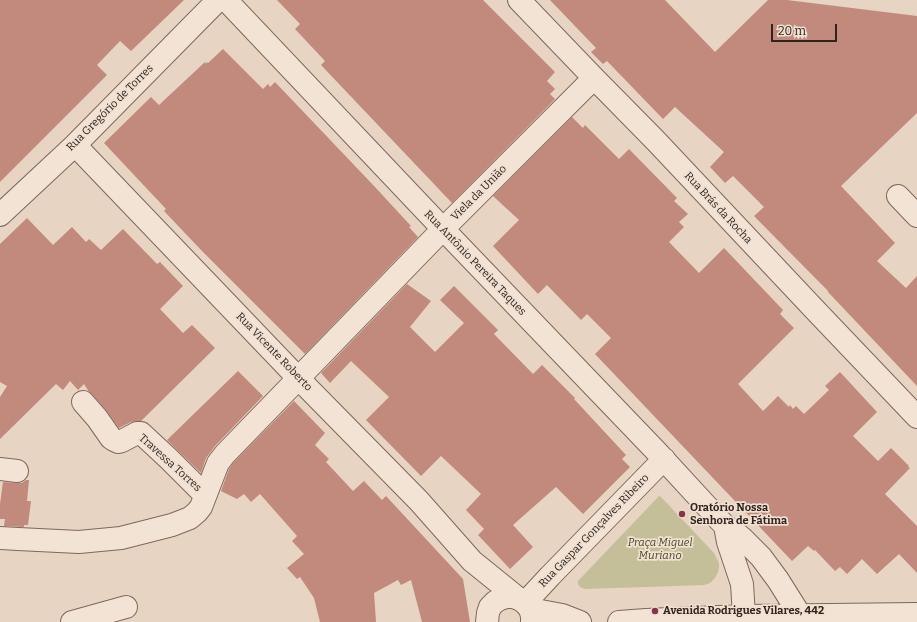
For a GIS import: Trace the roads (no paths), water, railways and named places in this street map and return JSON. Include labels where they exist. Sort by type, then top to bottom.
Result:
[{"type":"street","name":"Rua Gregório de Torres","points":[[0,215],[75,144],[218,0]]},
{"type":"street","name":"Rua Antônio Pereira Taques","points":[[226,0],[664,459],[725,526],[742,538],[760,557],[778,580],[800,616]]},
{"type":"street","name":"Rua Brás da Rocha","points":[[519,0],[656,141],[917,417]]},
{"type":"street","name":"Viela da União","points":[[0,538],[79,542],[121,538],[172,525],[190,518],[201,507],[215,469],[220,460],[443,229],[594,78]]},
{"type":"street","name":"Rua Vicente Roberto","points":[[75,144],[299,379],[419,501],[472,561],[527,608]]},
{"type":"street","points":[[898,196],[917,216]]},
{"type":"street","name":"Travessa Torres","points":[[83,402],[97,418],[111,438],[118,442],[137,432],[141,433],[205,495]]},
{"type":"street","name":"Rua Gaspar Gonçalves Ribeiro","points":[[527,608],[550,576],[664,459]]},
{"type":"street","points":[[725,526],[728,542],[742,584],[744,616]]},
{"type":"street","name":"Rua Vicente Roberto","points":[[472,561],[489,615]]},
{"type":"street","name":"Rua Vicente Roberto","points":[[489,615],[495,602],[507,597],[513,597],[527,608]]},
{"type":"street","points":[[72,622],[126,607]]},
{"type":"street","points":[[527,608],[562,615],[580,622]]},
{"type":"street","points":[[619,622],[646,620],[716,620],[744,616],[916,617]]},
{"type":"place","name":"Oratório Nossa Senhora de Fátima","points":[[682,514]]},
{"type":"place","name":"Avenida Rodrigues Vilares, 442","points":[[655,611]]},
{"type":"park label","name":"Praça Miguel Muriano","points":[[660,549]]}]
